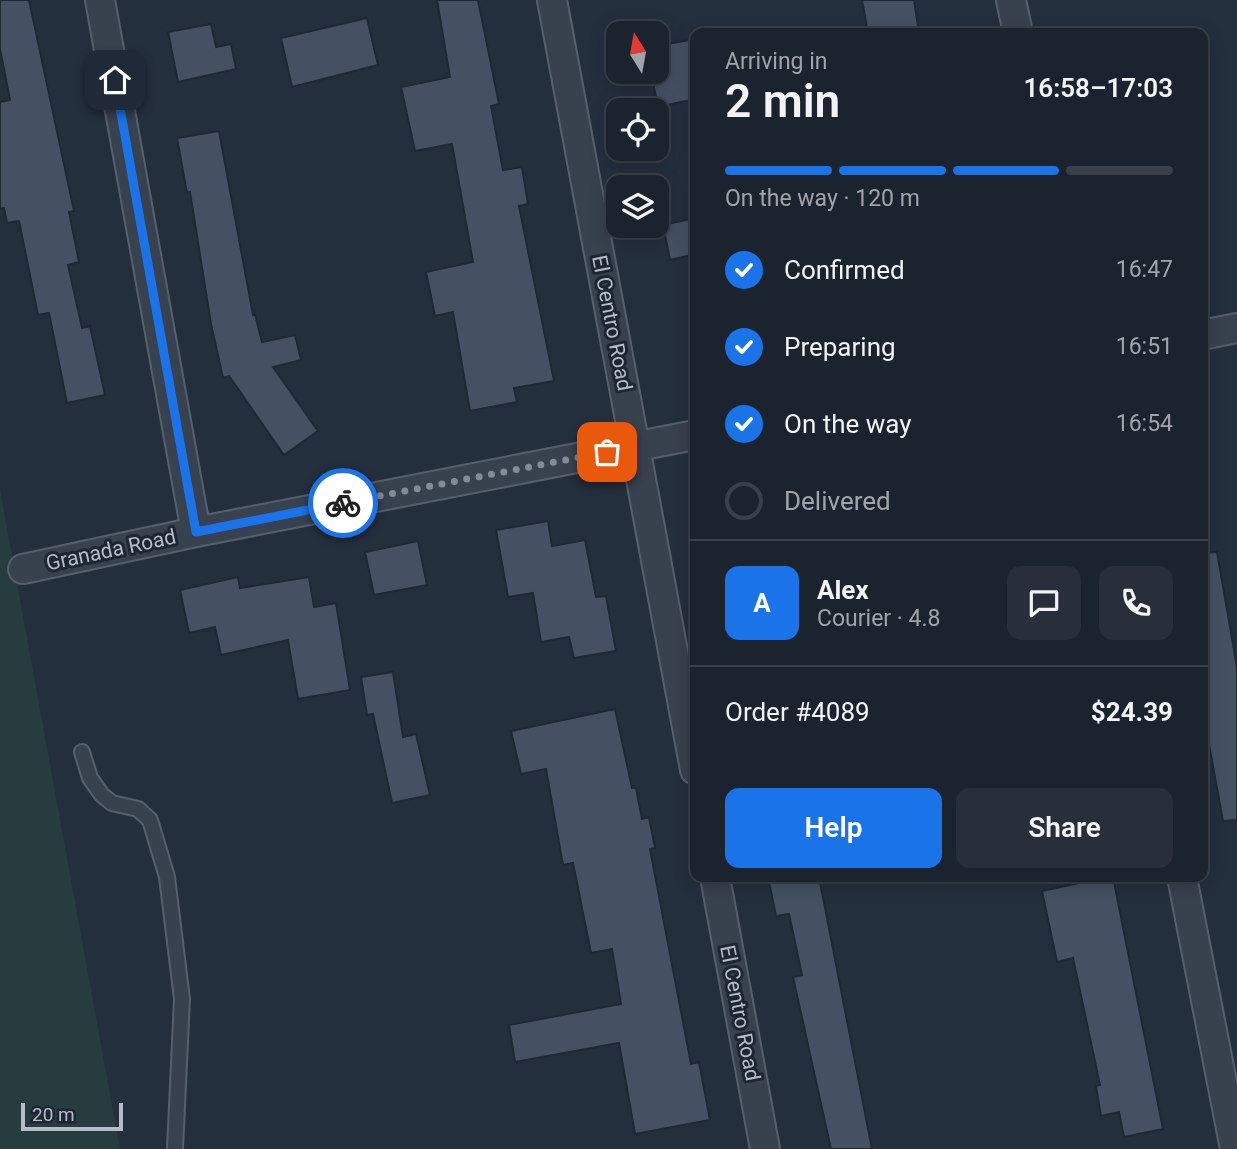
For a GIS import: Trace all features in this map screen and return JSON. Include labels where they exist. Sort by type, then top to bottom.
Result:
[{"type":"street","points":[[100,0],[196,532]]},
{"type":"street","name":"El Centro Road","points":[[552,0],[690,743]]},
{"type":"street","points":[[1011,0],[1017,28]]},
{"type":"street","points":[[1208,334],[1237,328]]},
{"type":"street","name":"Granada Road","points":[[23,569],[196,532],[690,436]]},
{"type":"street","name":"El Centro Road","points":[[716,882],[765,1149]]},
{"type":"street","points":[[1183,882],[1235,1149]]},
{"type":"lane","points":[[82,752],[90,778],[102,795],[113,803],[138,809],[150,820],[167,877],[181,999],[175,1149]]},
{"type":"green space","points":[[0,490],[120,1149],[0,1149]]},
{"type":"building","points":[[0,0],[29,0],[74,211],[69,212],[79,262],[68,265],[82,328],[90,326],[105,395],[67,403],[49,313],[38,315],[19,221],[7,223],[4,208],[0,209],[0,102],[10,100],[0,49]]},
{"type":"building","points":[[437,0],[478,0],[499,104],[491,106],[503,170],[522,167],[528,204],[519,206],[554,381],[514,388],[517,402],[470,411],[453,312],[435,316],[426,272],[473,262],[452,144],[415,151],[401,87],[450,77]]},
{"type":"building","points":[[862,0],[914,0],[918,28],[867,28]]},
{"type":"building","points":[[367,18],[378,65],[292,87],[281,38]]},
{"type":"building","points":[[211,24],[216,47],[231,44],[236,69],[178,82],[168,32]]},
{"type":"building","points":[[690,40],[690,100],[669,105],[669,98],[656,98],[653,84],[669,84],[669,44]]},
{"type":"building","points":[[219,131],[253,315],[255,314],[262,342],[295,335],[301,360],[273,367],[318,431],[284,455],[229,376],[223,378],[211,324],[190,192],[187,193],[177,138]]},
{"type":"building","points":[[690,219],[690,255],[670,260],[666,238],[669,238],[669,224]]},
{"type":"building","points":[[548,521],[552,546],[585,540],[596,597],[606,596],[616,651],[574,658],[569,637],[541,642],[533,593],[508,597],[496,530]]},
{"type":"building","points":[[418,541],[427,585],[374,595],[365,552]]},
{"type":"building","points":[[1217,552],[1237,667],[1237,820],[1223,821],[1208,739],[1208,553]]},
{"type":"building","points":[[238,577],[240,588],[309,577],[314,607],[336,603],[350,690],[298,699],[288,640],[221,655],[215,627],[189,633],[180,590]]},
{"type":"building","points":[[393,672],[403,737],[416,734],[430,795],[392,803],[373,714],[367,715],[361,677]]},
{"type":"building","points":[[615,709],[632,788],[636,788],[642,819],[649,817],[655,848],[650,849],[691,1064],[699,1062],[710,1120],[635,1134],[619,1043],[515,1062],[509,1025],[621,1004],[612,949],[591,953],[573,863],[563,865],[546,769],[521,774],[511,731]]},
{"type":"building","points":[[769,882],[820,882],[872,1149],[831,1149],[793,977],[802,975],[789,914],[776,916]]},
{"type":"building","points":[[1084,882],[1114,882],[1163,1129],[1124,1137],[1119,1112],[1101,1116],[1096,1086],[1100,1085],[1073,958],[1057,962],[1042,891]]},
{"type":"way so far","points":[[343,503],[607,452]]},
{"type":"route","points":[[115,80],[196,532],[343,503]]}]
